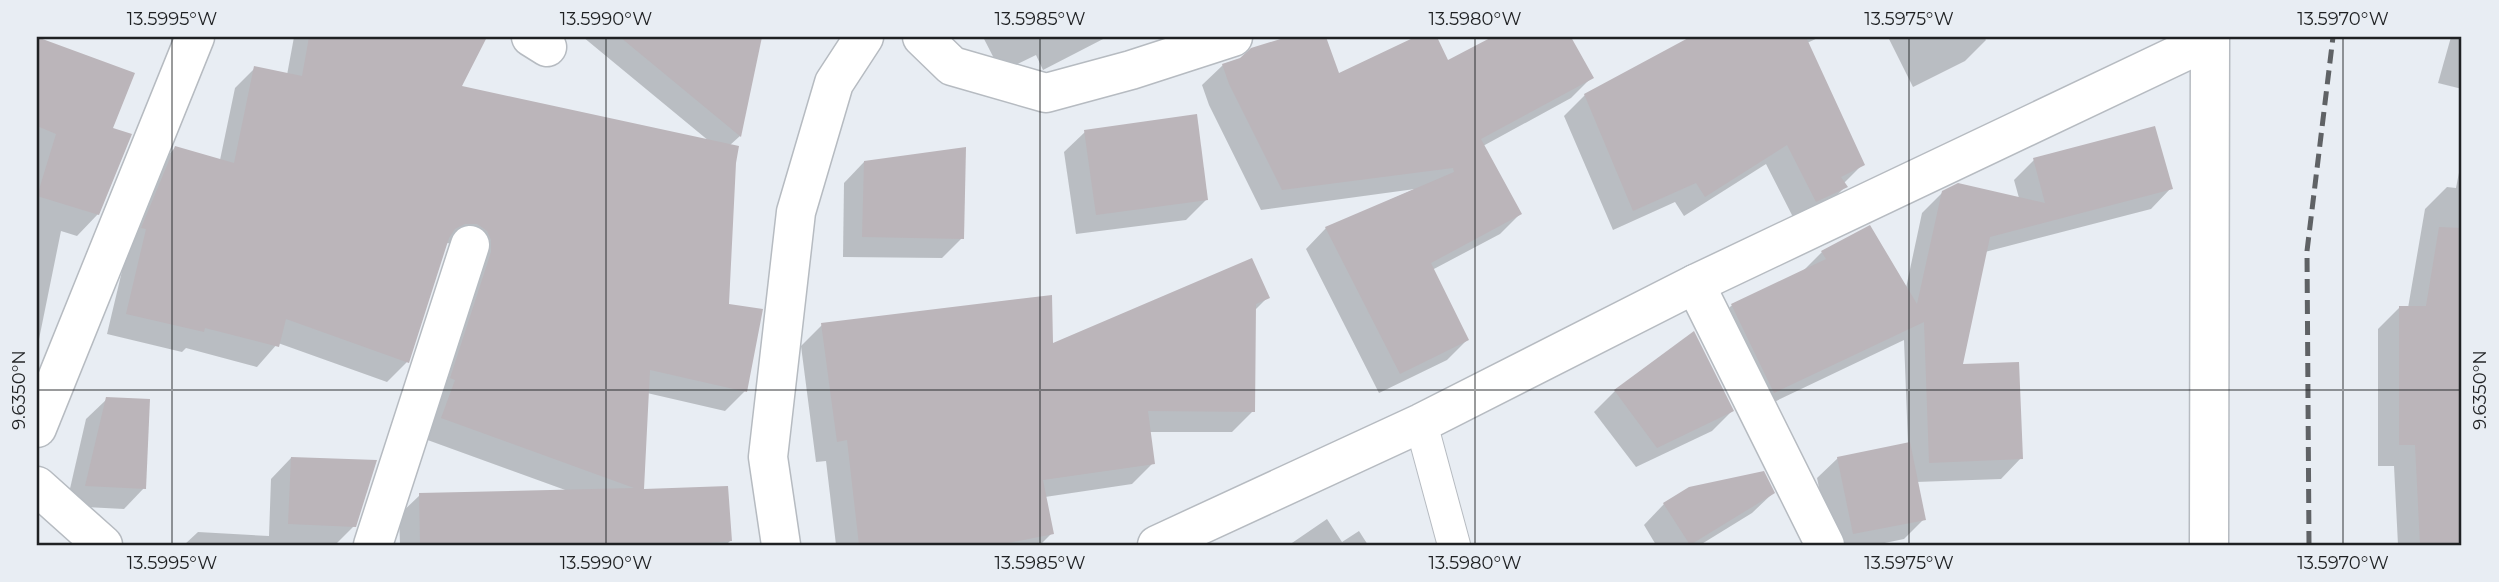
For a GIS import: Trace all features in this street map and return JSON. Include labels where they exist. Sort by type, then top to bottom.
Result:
[{"type":"street","points":[[37,428],[195,37]]},
{"type":"street","points":[[781,545],[768,457],[796,212],[834,83],[864,37]]},
{"type":"street","points":[[922,37],[952,66],[1046,93],[1132,70],[1233,37]]},
{"type":"street","points":[[1157,545],[1421,423],[1695,284],[2210,38],[2209,545]]},
{"type":"street","points":[[373,545],[471,245]]},
{"type":"street","points":[[1695,284],[1825,545]]},
{"type":"street","points":[[37,486],[103,545]]},
{"type":"lane","points":[[1421,423],[1454,545]]},
{"type":"building","points":[[37,37],[135,73],[113,128],[132,134],[99,215],[37,196],[56,134],[37,126]]},
{"type":"building","points":[[309,37],[487,37],[462,86],[739,146],[729,304],[763,309],[747,392],[650,370],[644,489],[728,486],[732,541],[680,545],[420,545],[419,493],[634,488],[441,418],[455,380],[450,378],[491,252],[491,240],[487,231],[477,224],[465,224],[455,229],[449,238],[409,363],[286,319],[279,347],[205,328],[204,332],[126,314],[146,229],[141,228],[175,146],[234,163],[254,66],[302,76]]},
{"type":"building","points":[[620,37],[762,37],[741,137]]},
{"type":"building","points":[[1287,37],[1326,37],[1339,73],[1415,37],[1437,37],[1448,60],[1492,37],[1571,37],[1594,78],[1481,139],[1522,214],[1431,263],[1469,340],[1400,374],[1325,227],[1454,172],[1453,168],[1282,190],[1229,84],[1222,64],[1240,58],[1251,48]]},
{"type":"building","points":[[1690,37],[1806,37],[1865,165],[1841,177],[1848,187],[1816,202],[1787,145],[1705,197],[1696,183],[1633,211],[1584,94]]},
{"type":"building","points":[[1197,114],[1208,200],[1096,215],[1084,130]]},
{"type":"building","points":[[2155,126],[2173,189],[1990,237],[1963,364],[2019,362],[2023,459],[1929,463],[1924,322],[1774,393],[1731,304],[1826,259],[1821,251],[1870,225],[1917,304],[1942,191],[1958,183],[2045,203],[2033,158]]},
{"type":"building","points":[[966,147],[964,239],[862,237],[864,161]]},
{"type":"building","points":[[2439,227],[2462,228],[2462,545],[2420,545],[2415,445],[2399,445],[2399,306],[2426,306]]},
{"type":"building","points":[[1252,258],[1270,298],[1256,304],[1255,412],[1148,411],[1155,464],[1043,480],[1054,534],[998,545],[859,545],[847,440],[837,442],[821,323],[1052,295],[1053,343]]},
{"type":"building","points":[[1694,331],[1734,411],[1657,448],[1614,390]]},
{"type":"building","points":[[106,397],[150,399],[146,489],[85,486]]},
{"type":"building","points":[[1910,442],[1926,520],[1853,534],[1837,457]]},
{"type":"building","points":[[291,457],[377,460],[356,527],[288,524]]},
{"type":"building","points":[[1764,471],[1775,493],[1690,545],[1663,503],[1689,487]]},
{"type":"railway","points":[[2309,545],[2307,251],[2333,37]]}]
